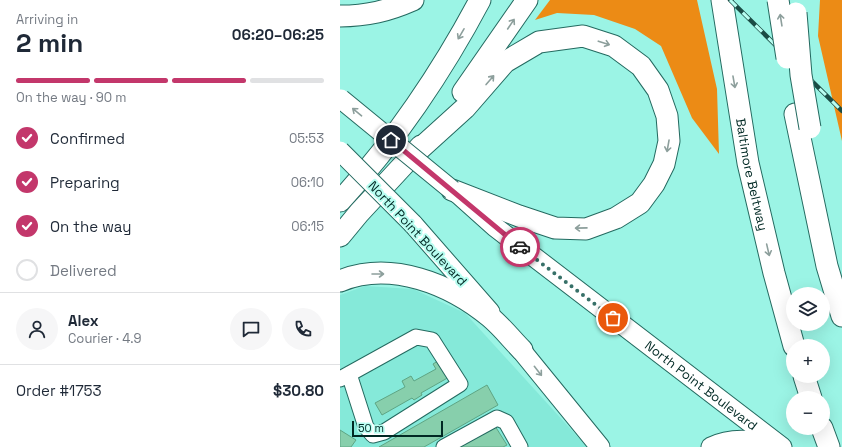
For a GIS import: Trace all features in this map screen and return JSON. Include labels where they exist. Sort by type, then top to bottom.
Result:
[{"type":"highway","points":[[340,16],[373,14],[392,9],[412,0]]},
{"type":"highway","points":[[340,201],[414,107],[449,55],[480,0]]},
{"type":"highway","points":[[340,236],[359,213],[438,127],[527,0]]},
{"type":"highway","name":"Baltimore Beltway","points":[[722,0],[748,163],[774,273],[792,339]]},
{"type":"highway","points":[[778,0],[803,121],[826,266],[842,316]]},
{"type":"highway","points":[[796,6],[803,121],[816,170],[842,300]]},
{"type":"highway","points":[[412,156],[465,108],[505,62],[539,42],[583,36],[614,46],[641,66],[658,90],[667,116],[669,134],[664,164],[654,184],[640,203],[616,218],[586,229],[555,228],[519,216],[452,190]]},
{"type":"highway","points":[[340,281],[348,278],[373,274],[399,275],[445,287],[491,318],[522,350]]},
{"type":"highway","points":[[824,435],[828,447]]},
{"type":"main road","name":"North Point Boulevard","points":[[340,98],[495,227],[782,447]]},
{"type":"main road","name":"North Point Boulevard","points":[[340,152],[413,224],[522,350],[600,447]]},
{"type":"main road","points":[[711,447],[726,442],[751,441],[772,447]]},
{"type":"lane","points":[[416,337],[432,340],[460,384],[384,432],[373,435],[366,427],[344,376],[416,337]]},
{"type":"lane","points":[[444,447],[497,418],[506,422],[520,447]]},
{"type":"shaded area","points":[[550,0],[697,0],[717,89],[719,154],[692,118],[661,46],[635,29],[594,15],[557,13],[535,20]]},
{"type":"shaded area","points":[[820,0],[842,0],[842,141],[818,36]]},
{"type":"shaded area","points":[[365,286],[413,289],[465,313],[587,447],[340,447],[340,295]]},
{"type":"building","points":[[441,359],[451,376],[421,393],[422,395],[414,400],[412,398],[382,415],[375,403],[405,387],[402,381],[411,376],[414,381],[436,369],[433,364]]},
{"type":"building","points":[[487,385],[498,405],[424,447],[379,447]]},
{"type":"building","points":[[495,426],[507,445],[503,447],[458,447]]},
{"type":"building","points":[[340,430],[356,440],[351,447],[340,447]]},
{"type":"railway","points":[[730,0],[842,111]]},
{"type":"way so far","points":[[520,247],[613,318]]},
{"type":"route","points":[[391,140],[520,247]]}]
